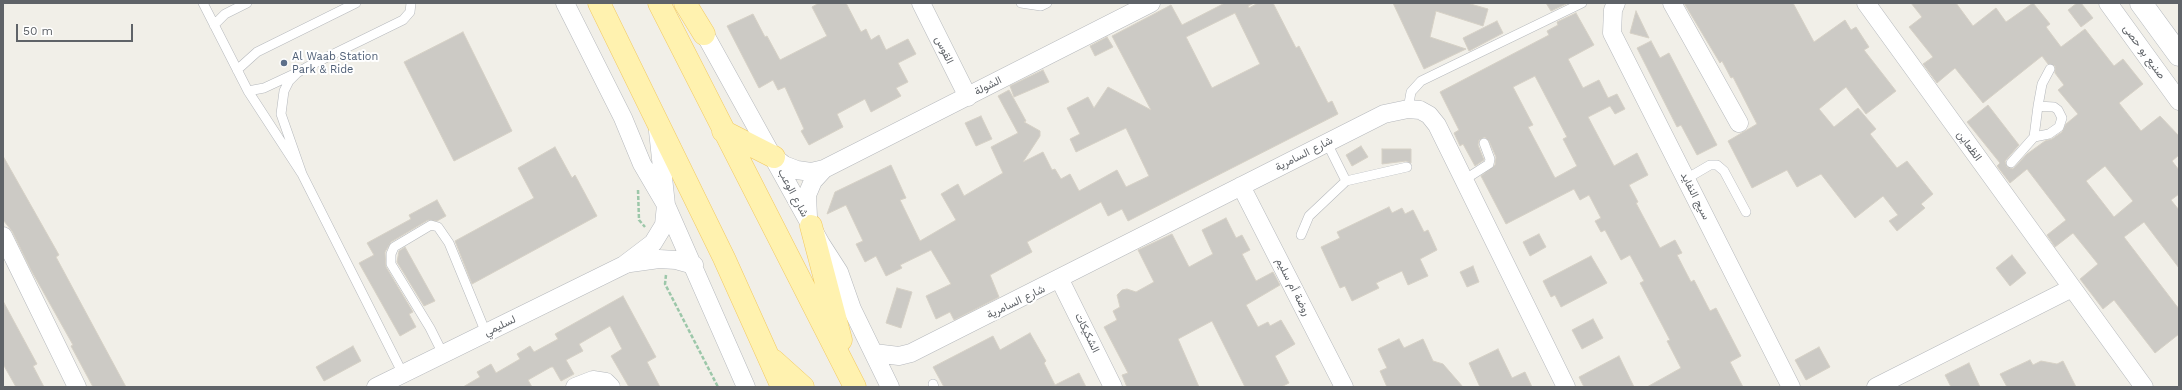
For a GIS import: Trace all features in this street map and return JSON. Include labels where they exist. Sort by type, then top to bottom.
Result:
[{"type":"main road","points":[[598,3],[724,258],[782,387]]},
{"type":"main road","points":[[658,3],[854,386]]},
{"type":"main road","points":[[685,3],[704,34]]},
{"type":"main road","points":[[723,130],[774,157]]},
{"type":"main road","points":[[811,226],[854,386]]},
{"type":"main road","points":[[767,355],[803,387]]},
{"type":"street","points":[[565,3],[623,118],[642,164],[666,205],[694,265],[746,387]]},
{"type":"street","name":"شارع الوعب","points":[[689,3],[704,34],[774,157],[811,226],[839,272],[852,309],[890,387]]},
{"type":"street","name":"القوس","points":[[921,3],[968,96]]},
{"type":"street","name":"الشولة","points":[[774,157],[784,165],[797,170],[811,172],[824,169],[1152,3]]},
{"type":"street","points":[[1672,3],[1739,123]]},
{"type":"street","name":"الظعاين","points":[[1866,3],[1997,175],[2072,288],[2144,387]]},
{"type":"street","name":"صنيع بو حصى","points":[[2108,3],[2179,101]]},
{"type":"street","points":[[2141,3],[2176,49]]},
{"type":"street","name":"سيج النفايد","points":[[1614,4],[1611,21],[1612,33],[1791,387]]},
{"type":"street","points":[[1408,108],[1425,113],[1437,125],[1566,387]]},
{"type":"street","name":"شارع السامرية","points":[[894,387],[896,374],[902,362],[911,354],[1060,280],[1384,114],[1408,108]]},
{"type":"street","name":"لسليمي","points":[[376,387],[624,265],[658,238],[664,225],[666,205],[657,122]]},
{"type":"street","name":"الشولة","points":[[811,226],[806,211],[807,195],[813,181],[824,169]]},
{"type":"street","name":"روضة أم سليم","points":[[1241,186],[1344,387]]},
{"type":"street","points":[[3,236],[77,387]]},
{"type":"street","name":"لسليمي","points":[[624,265],[666,259],[694,265]]},
{"type":"street","name":"الشكيكات","points":[[1060,280],[1113,387]]},
{"type":"street","points":[[1876,387],[2072,288]]},
{"type":"street","name":"شارع السامرية","points":[[874,353],[899,356],[911,354]]},
{"type":"street","points":[[575,387],[593,380],[606,382],[611,387]]},
{"type":"lane","points":[[203,3],[248,91],[302,174],[403,374]]},
{"type":"lane","points":[[214,25],[225,14],[247,3]]},
{"type":"lane","points":[[237,70],[257,52],[356,3]]},
{"type":"lane","points":[[248,91],[264,88],[297,73],[403,20],[410,12],[411,3]]},
{"type":"lane","points":[[1021,3],[1041,6],[1047,3]]},
{"type":"lane","points":[[1408,108],[1411,92],[1421,81],[1582,3]]},
{"type":"lane","points":[[2010,163],[2034,137],[2042,84],[2050,69]]},
{"type":"lane","points":[[297,73],[289,81],[284,91],[281,114],[302,174]]},
{"type":"lane","points":[[2034,137],[2053,133],[2062,123],[2058,110],[2054,107],[2038,106]]},
{"type":"lane","points":[[1327,143],[1346,181]]},
{"type":"lane","points":[[1464,180],[1489,164],[1490,159],[1484,143]]},
{"type":"lane","points":[[1686,179],[1710,165],[1717,165],[1724,171],[1746,212]]},
{"type":"lane","points":[[1301,235],[1309,216],[1346,181],[1407,167]]},
{"type":"lane","points":[[443,354],[430,328],[392,264],[391,254],[394,247],[431,225],[438,227],[449,243],[486,333]]},
{"type":"path","points":[[666,259],[669,270],[665,276],[665,284],[718,387]]},
{"type":"building","points":[[819,3],[846,3],[861,32],[866,29],[871,40],[879,35],[886,50],[908,39],[916,54],[898,63],[908,82],[896,88],[901,96],[871,112],[865,99],[837,114],[843,127],[809,145],[801,131],[804,129],[785,87],[778,90],[773,80],[759,88],[727,26],[753,14],[765,37],[767,36],[780,60],[827,36],[812,7]]},
{"type":"building","points":[[1225,3],[1254,3],[1248,6],[1249,8],[1258,3],[1273,3],[1296,48],[1299,46],[1328,103],[1332,101],[1338,114],[1128,221],[1122,209],[1108,216],[1101,202],[1027,242],[1032,252],[990,275],[999,297],[954,320],[950,312],[936,319],[926,296],[951,284],[931,250],[900,265],[902,268],[886,276],[876,256],[865,262],[856,244],[863,241],[846,205],[827,214],[835,192],[891,165],[906,198],[900,200],[920,241],[956,220],[941,194],[958,184],[964,196],[1003,173],[991,147],[1018,133],[998,96],[1009,90],[1026,121],[1024,122],[1040,131],[1040,136],[1023,162],[1043,152],[1052,170],[1055,169],[1061,179],[1070,174],[1079,191],[1117,170],[1126,187],[1149,176],[1126,128],[1076,152],[1070,139],[1080,134],[1067,108],[1088,97],[1094,108],[1108,87],[1151,110],[1112,36],[1171,5],[1182,25]],"holes":[[[1235,13],[1260,64],[1212,88],[1186,37]]]},
{"type":"building","points":[[1393,3],[1467,3],[1488,9],[1483,26],[1436,11],[1430,37],[1466,49],[1424,69]]},
{"type":"building","points":[[1546,3],[1568,3],[1551,11]]},
{"type":"building","points":[[1684,3],[1793,3],[1814,42],[1845,20],[1851,30],[1856,27],[1869,47],[1864,50],[1896,91],[1866,114],[1846,87],[1819,109],[1834,127],[1858,108],[1876,129],[1870,134],[1897,168],[1907,161],[1933,194],[1921,204],[1925,208],[1897,231],[1889,221],[1898,215],[1883,196],[1855,218],[1821,174],[1797,187],[1787,170],[1752,188],[1728,141],[1757,124],[1733,77],[1731,78],[1722,61],[1720,63]]},
{"type":"building","points":[[1911,3],[1956,3],[1973,26],[1996,8],[2006,22],[2033,3],[2050,24],[2046,27],[2061,47],[2085,29],[2114,66],[2123,59],[2143,84],[2119,103],[2141,131],[2160,116],[2179,136],[2179,155],[2172,161],[2179,170],[2179,194],[2171,200],[2179,210],[2179,268],[2144,222],[2124,237],[2179,309],[2179,334],[2155,353],[2114,300],[2103,309],[2080,279],[2098,264],[2073,233],[2055,247],[2047,235],[2066,220],[2027,169],[2010,183],[1997,166],[2000,163],[1967,122],[1988,105],[2019,145],[2005,161],[2007,167],[2013,169],[2027,154],[2045,141],[2052,139],[2062,132],[2066,124],[2078,114],[2058,90],[2064,85],[2055,73],[2055,66],[2048,64],[2042,56],[1983,103],[1955,68],[1937,83],[1923,64],[1933,57],[1909,27],[1922,17]],"holes":[[[2105,166],[2133,201],[2114,217],[2086,181]]]},
{"type":"building","points":[[2077,3],[2081,3],[2093,18],[2081,27],[2068,10]]},
{"type":"building","points":[[1636,11],[1649,38],[1630,33]]},
{"type":"building","points":[[1576,13],[1594,45],[1568,59],[1583,88],[1599,80],[1608,98],[1617,94],[1625,109],[1615,114],[1610,106],[1588,117],[1614,166],[1637,153],[1648,175],[1629,185],[1638,202],[1636,203],[1660,248],[1675,240],[1682,253],[1677,255],[1691,282],[1694,280],[1710,311],[1716,308],[1741,356],[1730,362],[1743,387],[1647,387],[1681,368],[1667,341],[1670,340],[1640,283],[1644,281],[1630,255],[1621,260],[1605,230],[1601,232],[1595,221],[1601,218],[1589,195],[1580,200],[1574,189],[1506,224],[1481,176],[1495,165],[1496,157],[1489,141],[1485,137],[1479,140],[1478,145],[1484,160],[1475,166],[1463,144],[1460,146],[1454,133],[1459,130],[1440,92],[1549,35],[1547,31],[1558,25],[1557,22]],"holes":[[[1535,76],[1567,137],[1563,139],[1577,166],[1555,178],[1528,127],[1533,125],[1513,87]]]},
{"type":"building","points":[[1497,21],[1503,33],[1469,51],[1463,38]]},
{"type":"building","points":[[463,32],[512,131],[454,161],[404,62]]},
{"type":"building","points":[[1107,37],[1113,47],[1095,56],[1090,46]]},
{"type":"building","points":[[1651,41],[1660,58],[1669,53],[1717,145],[1697,155],[1681,125],[1677,127],[1637,48]]},
{"type":"building","points":[[1043,70],[1049,82],[1014,97],[1010,86]]},
{"type":"building","points":[[981,116],[992,139],[976,146],[965,123]]},
{"type":"building","points":[[1361,146],[1368,157],[1352,166],[1346,155]]},
{"type":"building","points":[[555,147],[572,178],[575,175],[597,216],[472,284],[455,241],[534,198],[518,168]]},
{"type":"building","points":[[1382,149],[1411,149],[1411,163],[1406,161],[1382,164]]},
{"type":"building","points":[[3,156],[59,255],[56,257],[126,387],[93,387],[71,346],[73,345],[31,270],[12,231],[3,220]]},
{"type":"building","points":[[437,200],[446,216],[437,221],[428,220],[391,242],[385,252],[386,267],[413,312],[409,314],[416,327],[400,336],[359,263],[374,255],[367,243],[411,219],[409,215]]},
{"type":"building","points":[[1389,207],[1392,213],[1402,208],[1405,214],[1413,210],[1424,232],[1428,230],[1437,250],[1420,259],[1428,276],[1408,285],[1402,271],[1376,283],[1379,288],[1352,301],[1345,286],[1340,288],[1321,247],[1340,238],[1337,232]]},
{"type":"building","points":[[1226,218],[1236,238],[1242,235],[1250,250],[1242,254],[1256,281],[1273,272],[1280,285],[1246,305],[1258,327],[1268,322],[1270,326],[1281,320],[1295,344],[1275,356],[1289,383],[1281,387],[1245,387],[1212,321],[1178,339],[1199,387],[1127,387],[1122,375],[1128,373],[1104,327],[1117,320],[1113,311],[1120,307],[1117,295],[1122,290],[1127,289],[1136,292],[1154,282],[1138,250],[1172,234],[1189,267],[1213,254],[1202,230]]},
{"type":"building","points":[[1539,234],[1546,247],[1530,256],[1523,242]]},
{"type":"building","points":[[405,247],[435,301],[424,306],[397,262],[399,251]]},
{"type":"building","points":[[2012,255],[2026,273],[2010,286],[1996,268]]},
{"type":"building","points":[[1591,256],[1607,283],[1561,307],[1555,295],[1551,297],[1543,281]]},
{"type":"building","points":[[1473,266],[1479,282],[1467,287],[1460,272]]},
{"type":"building","points":[[897,288],[912,292],[901,328],[886,323]]},
{"type":"building","points":[[623,296],[656,357],[647,362],[660,387],[629,387],[611,356],[622,349],[610,326],[579,344],[583,351],[566,360],[574,374],[561,381],[553,367],[551,367],[528,380],[532,387],[463,387],[480,377],[477,372],[491,364],[496,373],[520,359],[517,354],[530,346],[534,352],[558,339],[555,334]]},
{"type":"building","points":[[3,301],[37,364],[33,366],[44,387],[16,387],[3,364]]},
{"type":"building","points":[[1593,319],[1603,338],[1582,349],[1572,330]]},
{"type":"building","points":[[1030,333],[1046,361],[1044,363],[1055,385],[1079,373],[1086,387],[944,387],[933,367],[993,336],[1000,350]]},
{"type":"building","points":[[1399,339],[1404,348],[1423,339],[1433,361],[1443,364],[1463,387],[1387,387],[1380,371],[1387,368],[1378,349]]},
{"type":"building","points":[[353,346],[361,361],[324,381],[316,367]]},
{"type":"building","points":[[1819,347],[1830,367],[1806,380],[1795,360]]},
{"type":"building","points":[[1498,349],[1512,378],[1525,372],[1532,387],[1480,387],[1469,363]]},
{"type":"building","points":[[1619,356],[1634,387],[1584,387],[1579,377]]},
{"type":"building","points":[[2030,360],[2033,365],[2041,361],[2057,364],[2063,361],[2076,387],[2007,387],[2000,374]]},
{"type":"building","points":[[1969,363],[1980,387],[1951,387],[1945,375]]},
{"type":"place","name":"Al Waab Station Park & Ride","points":[[284,63]]}]
